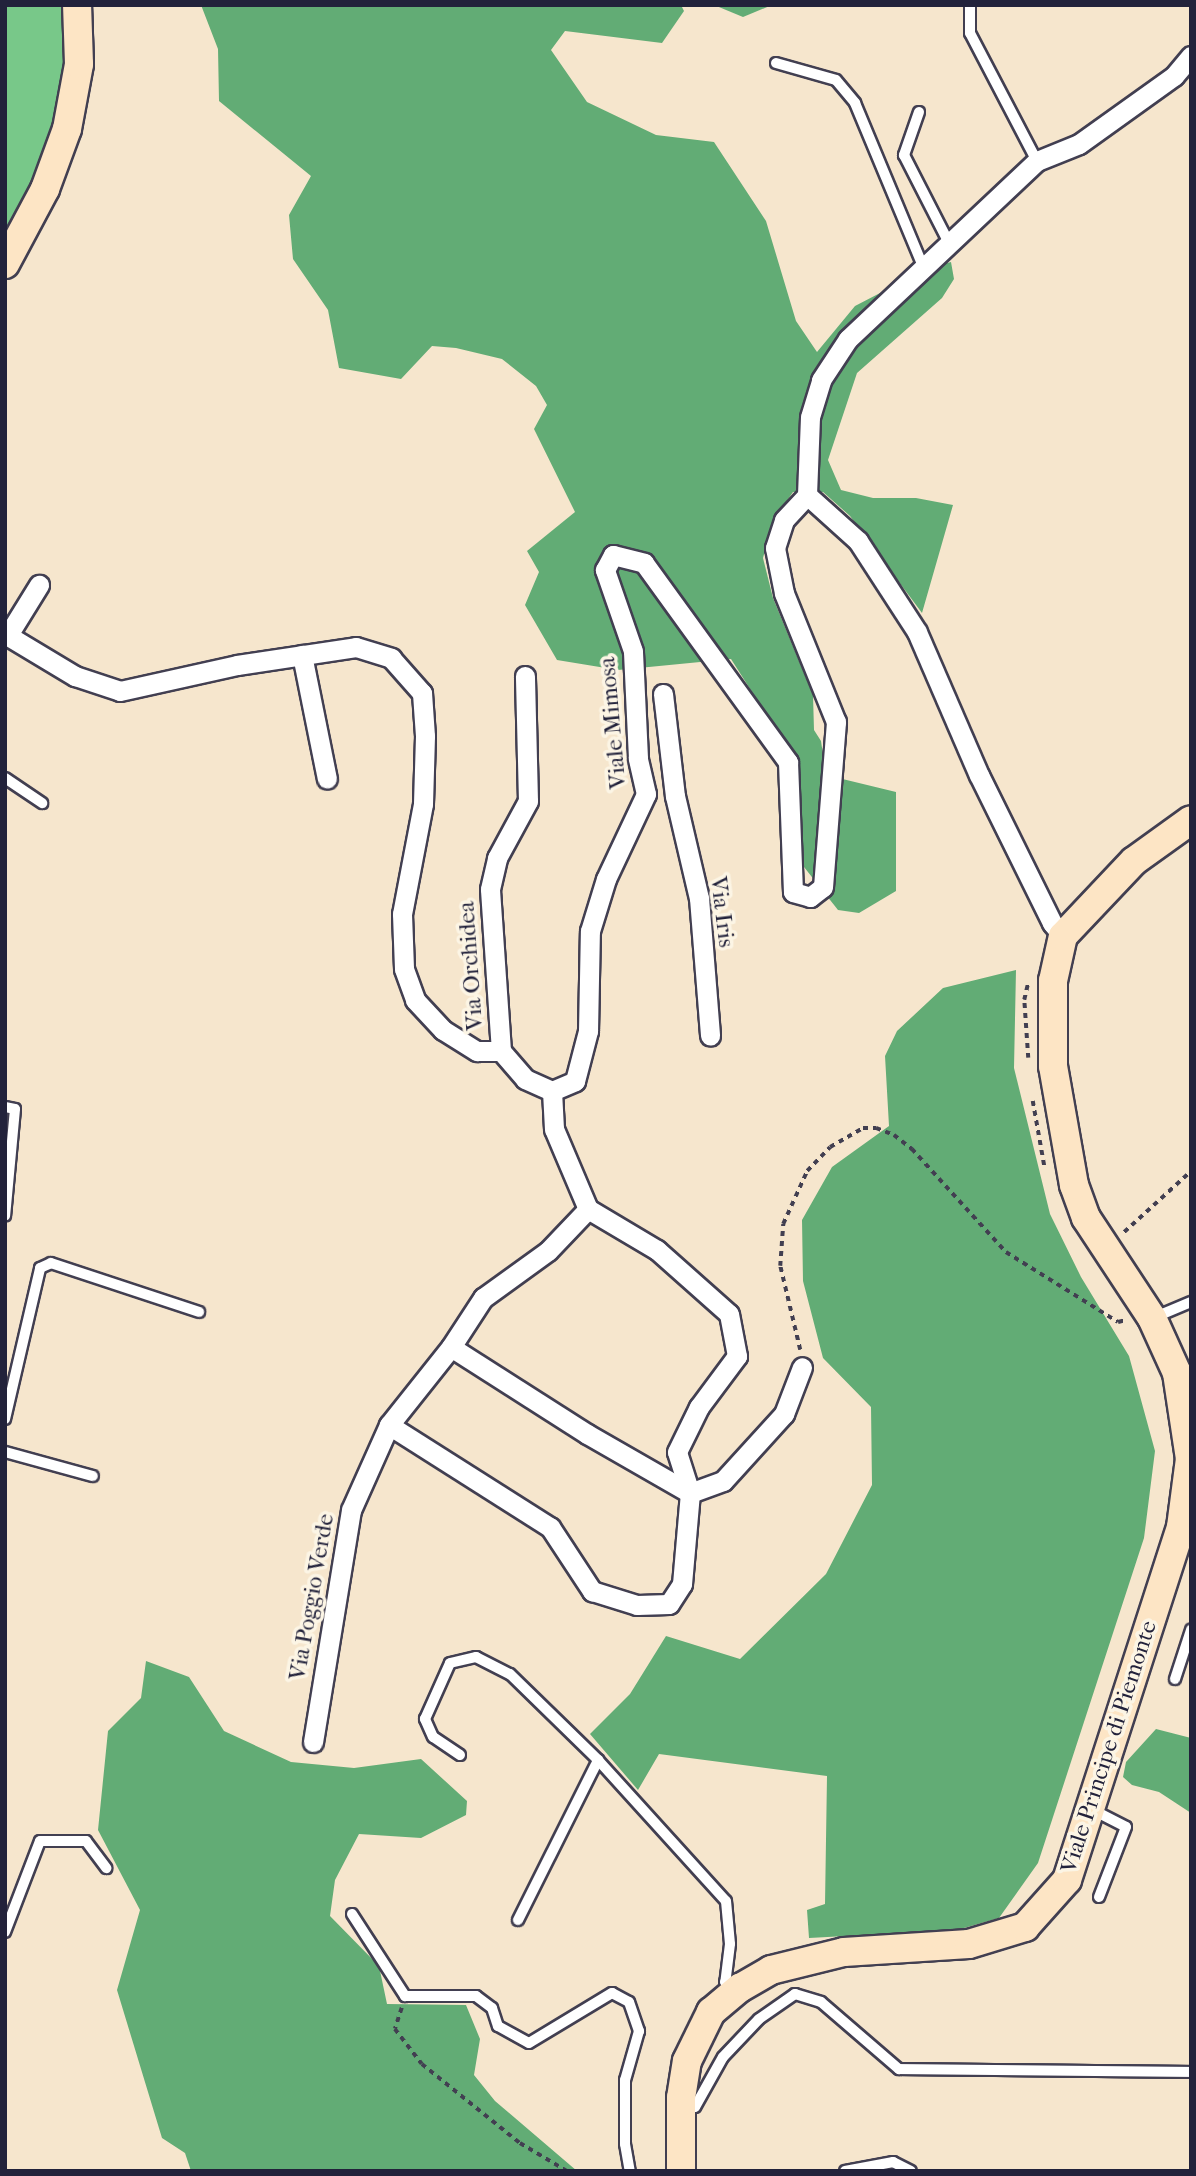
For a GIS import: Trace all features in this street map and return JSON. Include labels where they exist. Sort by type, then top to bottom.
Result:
[{"type":"street","points":[[5,264],[46,189],[70,118],[79,64],[77,5]]},
{"type":"street","points":[[1191,55],[1174,76],[1090,136],[1037,160],[848,339],[821,380],[810,417],[807,495],[858,541],[917,632],[979,775],[1052,923],[1063,936],[1134,862],[1191,820]]},
{"type":"street","name":"Viale Mimosa","points":[[552,1091],[575,1081],[588,1031],[590,931],[606,879],[646,793],[638,758],[633,652],[605,570],[613,555],[644,563],[788,762],[793,892],[810,897],[823,887],[836,722],[784,593],[775,548],[783,520],[807,495]]},
{"type":"street","points":[[39,584],[6,635],[75,676],[120,691],[356,647],[391,659],[422,693],[423,804],[402,914],[404,969],[415,1000],[443,1030],[477,1051],[501,1051],[525,1079],[552,1091],[554,1129],[588,1209],[657,1250],[729,1314],[737,1356],[699,1407],[677,1452],[690,1493],[682,1584],[669,1604],[637,1605],[592,1591],[550,1527],[390,1425]]},
{"type":"street","points":[[302,655],[327,779]]},
{"type":"street","name":"Via Orchidea","points":[[501,1051],[490,889],[498,858],[528,801],[525,676]]},
{"type":"street","name":"Via Iris","points":[[663,694],[675,796],[699,898],[710,1036]]},
{"type":"street","points":[[646,793],[675,796]]},
{"type":"street","name":"Viale Principe di Piemonte","points":[[681,2171],[681,2098],[687,2061],[711,2012],[740,1988],[771,1970],[844,1952],[969,1944],[1025,1927],[1067,1880],[1177,1540],[1189,1481],[1185,1405],[1152,1318],[1086,1218],[1073,1185],[1055,1078],[1053,981],[1063,936]]},
{"type":"street","name":"Via Poggio Verde","points":[[313,1742],[351,1510],[390,1425],[452,1347],[483,1298],[548,1251],[588,1209]]},
{"type":"street","points":[[452,1347],[587,1434],[690,1493],[723,1481],[784,1414],[802,1367]]},
{"type":"lane","points":[[970,5],[970,33],[1037,160]]},
{"type":"lane","points":[[776,63],[836,80],[855,103],[923,266]]},
{"type":"lane","points":[[919,112],[904,155],[948,242]]},
{"type":"lane","points":[[5,778],[42,803]]},
{"type":"lane","points":[[5,1107],[15,1109],[5,1216]]},
{"type":"lane","points":[[5,1419],[40,1268],[51,1263],[199,1312]]},
{"type":"lane","points":[[1152,1318],[1191,1302]]},
{"type":"lane","points":[[5,1452],[93,1476]]},
{"type":"lane","points":[[1175,1679],[1191,1630]]},
{"type":"lane","points":[[460,1755],[433,1737],[425,1719],[450,1663],[476,1657],[510,1674],[598,1760],[726,1901],[730,1944],[725,1982],[740,1988]]},
{"type":"lane","points":[[518,1920],[598,1760]]},
{"type":"lane","points":[[1090,1809],[1126,1827],[1098,1897]]},
{"type":"lane","points":[[5,1932],[40,1841],[86,1841],[106,1868]]},
{"type":"lane","points":[[352,1914],[405,1996],[475,1996],[492,2008],[498,2026],[529,2043],[612,1993],[629,2002],[639,2031],[625,2080],[625,2144],[630,2171]]},
{"type":"lane","points":[[681,2098],[695,2106],[723,2057],[759,2019],[794,1994],[821,2002],[899,2069],[1191,2072]]},
{"type":"lane","points":[[845,2171],[893,2162],[911,2171]]},
{"type":"path","points":[[1028,1065],[1024,1000],[1031,974]]},
{"type":"path","points":[[1032,1089],[1046,1172]]},
{"type":"path","points":[[802,1367],[780,1266],[783,1224],[807,1171],[830,1147],[863,1128],[876,1128],[894,1135],[912,1150],[1006,1252],[1118,1322],[1131,1319],[1124,1308]]},
{"type":"path","points":[[1106,1249],[1191,1171]]},
{"type":"path","points":[[405,1996],[396,2029],[422,2064],[498,2127],[567,2171]]},
{"type":"green space","points":[[5,5],[68,5],[74,44],[60,127],[5,247]]},
{"type":"green space","points":[[201,5],[681,5],[684,11],[662,43],[565,31],[551,50],[587,102],[656,135],[714,142],[766,221],[796,321],[817,352],[855,306],[882,292],[907,289],[932,267],[951,262],[954,279],[942,298],[857,373],[828,460],[841,490],[873,498],[916,498],[953,505],[922,613],[850,516],[823,492],[793,492],[773,521],[763,558],[773,598],[813,695],[814,730],[821,741],[826,775],[896,792],[896,891],[859,913],[838,910],[804,867],[798,764],[731,659],[618,670],[557,660],[525,605],[539,572],[527,551],[575,512],[534,429],[547,405],[536,386],[502,359],[456,348],[432,346],[401,379],[339,368],[328,310],[293,259],[289,215],[311,176],[219,101],[218,49]]},
{"type":"green space","points":[[714,5],[772,5],[743,17]]},
{"type":"green space","points":[[1016,970],[1014,1068],[1050,1214],[1081,1277],[1129,1356],[1155,1451],[1144,1538],[1038,1863],[999,1918],[957,1930],[809,1938],[807,1910],[825,1904],[827,1776],[659,1754],[638,1790],[590,1734],[630,1694],[666,1636],[740,1659],[826,1574],[872,1485],[871,1407],[823,1358],[803,1281],[802,1220],[832,1167],[889,1126],[885,1056],[897,1031],[943,988]]},
{"type":"green space","points":[[146,1661],[189,1677],[224,1731],[291,1762],[354,1768],[421,1759],[467,1801],[466,1815],[421,1838],[359,1834],[335,1880],[330,1916],[379,1966],[387,2004],[466,2005],[480,2039],[474,2075],[495,2101],[577,2171],[191,2171],[185,2153],[162,2138],[117,1990],[140,1910],[98,1830],[108,1731],[141,1698]]},
{"type":"green space","points":[[1156,1729],[1191,1738],[1191,1813],[1159,1792],[1132,1785],[1123,1777],[1126,1762]]}]
